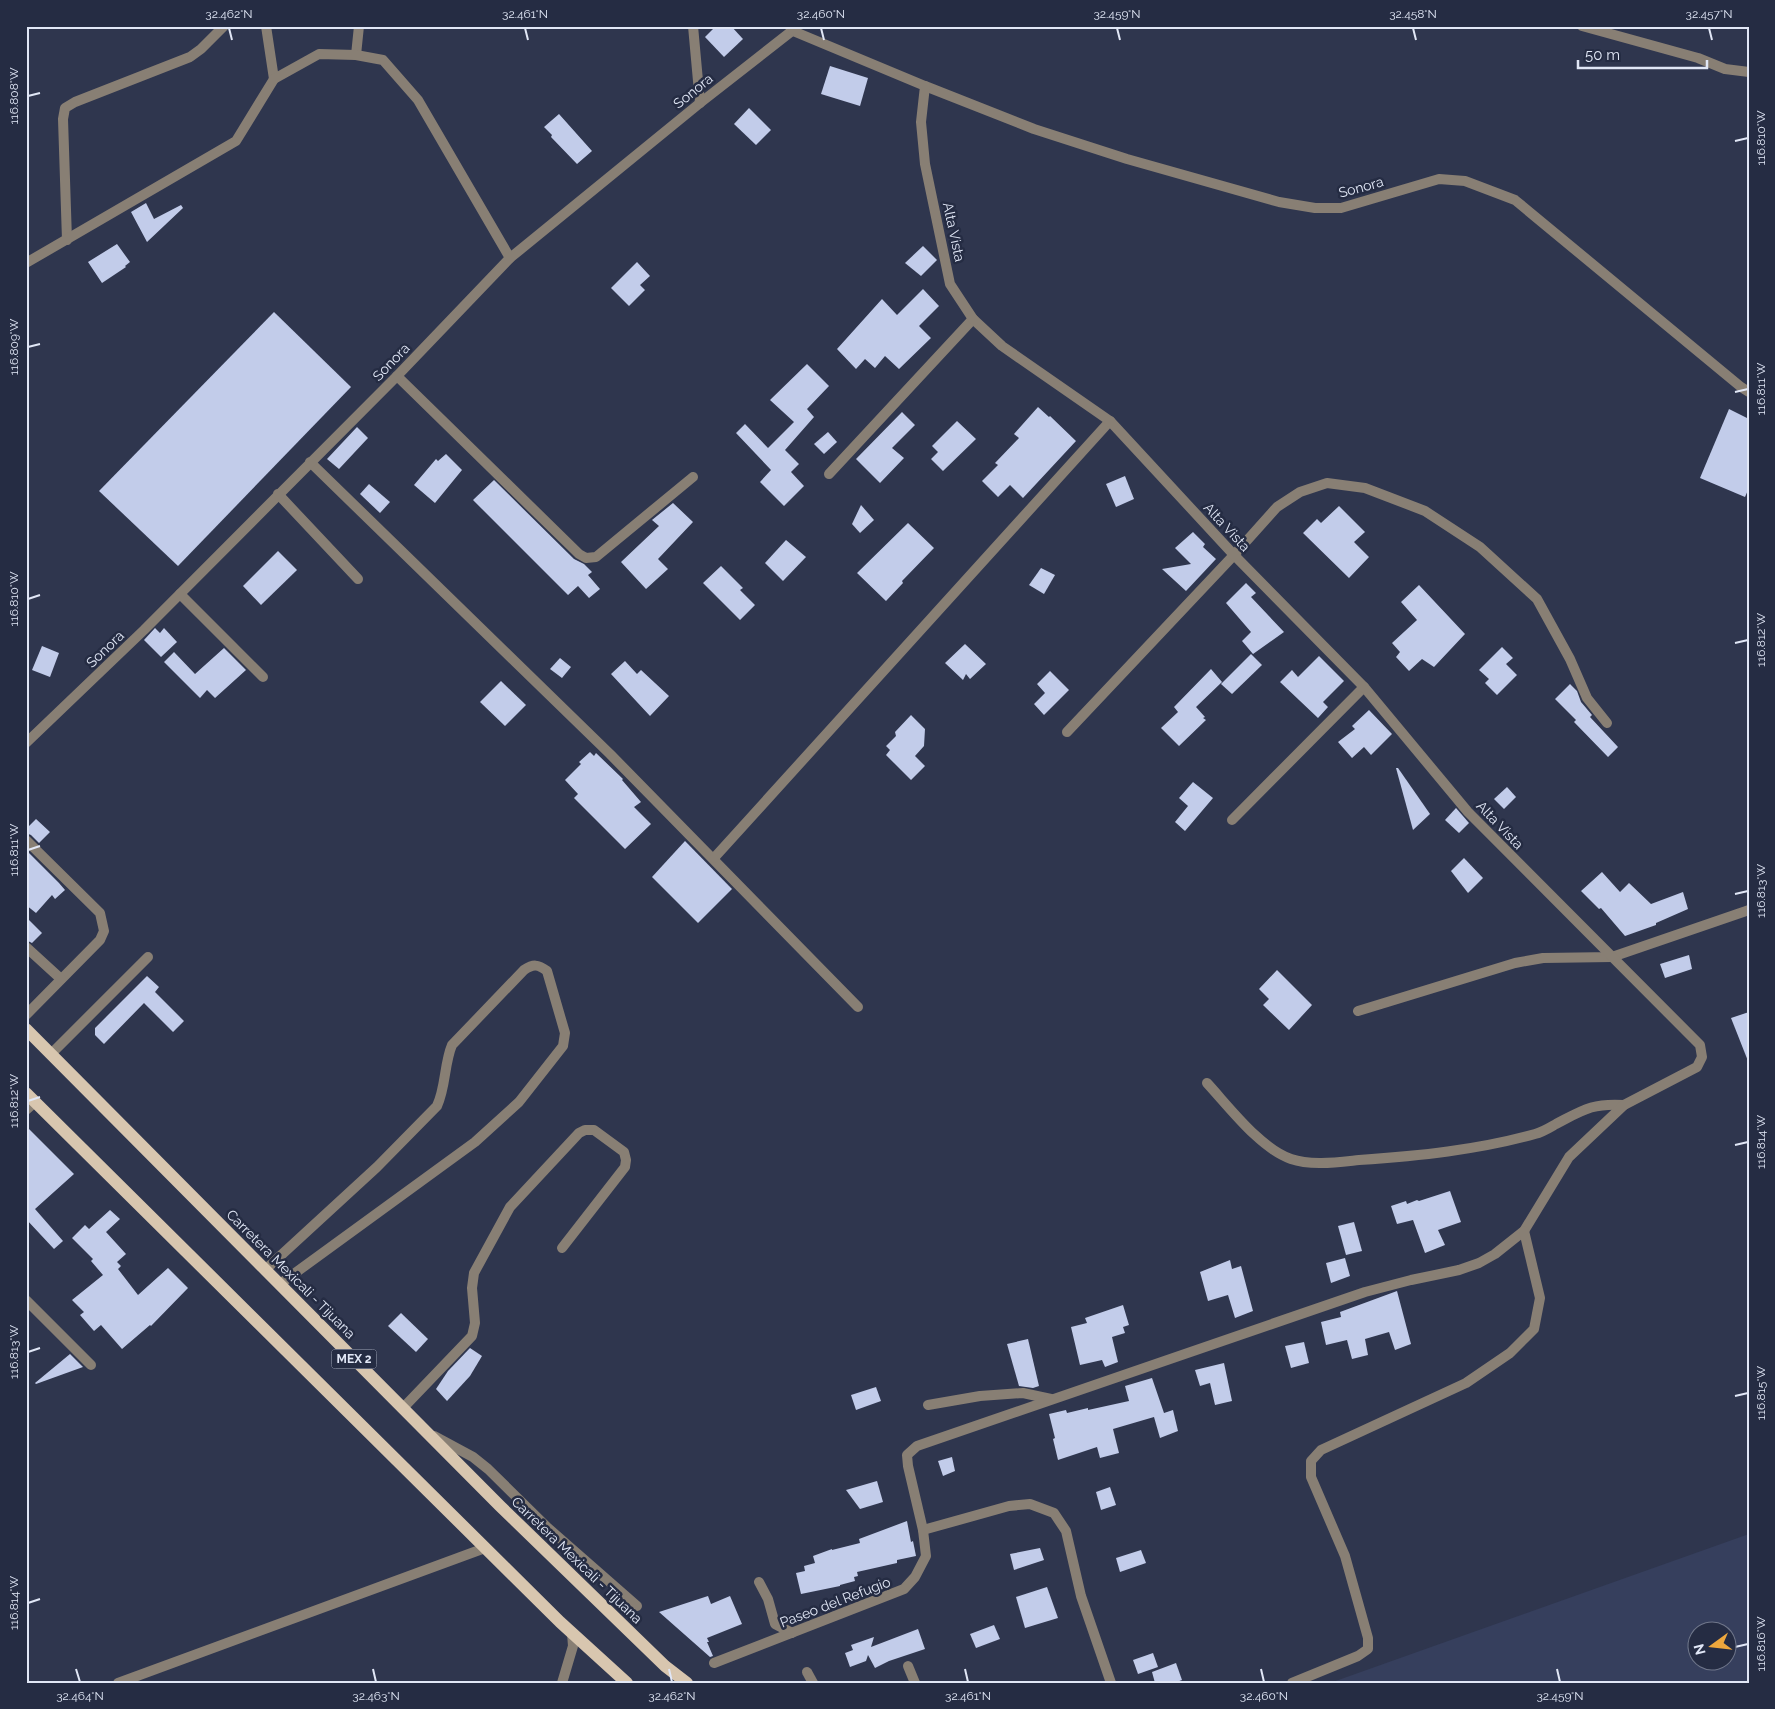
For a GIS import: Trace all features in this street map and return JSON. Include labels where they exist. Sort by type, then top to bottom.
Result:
[{"type":"main road","name":"Carretera Mexicali - Tijuana","points":[[26,1029],[500,1506],[665,1666],[688,1683]]},
{"type":"main road","name":"MEX 2","points":[[29,1102],[572,1633],[627,1683]]},
{"type":"street","points":[[67,240],[63,119],[65,108],[75,102],[190,57],[224,26]]},
{"type":"street","points":[[266,26],[274,79]]},
{"type":"street","points":[[356,55],[359,26]]},
{"type":"street","points":[[693,26],[700,103]]},
{"type":"street","points":[[1582,26],[1698,58],[1725,69],[1749,72]]},
{"type":"street","points":[[795,29],[925,86]]},
{"type":"street","name":"Sonora","points":[[26,743],[180,594],[397,376],[510,258],[700,103],[795,29]]},
{"type":"street","points":[[28,260],[67,240],[236,141],[274,79],[319,54],[356,55],[383,60],[418,100],[510,258]]},
{"type":"street","name":"Sonora","points":[[925,86],[1034,130],[1127,159],[1279,202],[1315,208],[1341,208],[1439,179],[1464,181],[1515,200],[1733,381],[1749,392]]},
{"type":"street","name":"Alta Vista","points":[[925,86],[921,122],[925,164],[950,284],[972,320],[1002,346],[1110,421],[1234,555],[1364,688],[1468,812],[1700,1045],[1702,1057],[1697,1067],[1624,1105]]},
{"type":"street","points":[[828,474],[972,320]]},
{"type":"street","points":[[397,376],[579,554],[586,558],[596,558],[693,477]]},
{"type":"street","points":[[714,858],[1110,421]]},
{"type":"street","points":[[310,462],[610,754],[858,1007]]},
{"type":"street","points":[[1067,732],[1277,507],[1300,492],[1327,483],[1365,488],[1425,511],[1480,547],[1536,599],[1570,658],[1587,698],[1607,723]]},
{"type":"street","points":[[278,494],[358,579]]},
{"type":"street","points":[[180,594],[263,677]]},
{"type":"street","points":[[1232,820],[1364,688]]},
{"type":"street","points":[[26,840],[100,913],[104,931],[100,940],[26,1015]]},
{"type":"street","points":[[1358,1011],[1515,963],[1543,958],[1612,957],[1749,910]]},
{"type":"street","points":[[26,947],[61,979]]},
{"type":"street","points":[[51,1054],[148,956]]},
{"type":"street","points":[[265,1270],[377,1167],[436,1106],[441,1097],[452,1045],[524,970],[531,965],[541,966],[547,970],[565,1033],[563,1046],[520,1102],[475,1142],[280,1284]]},
{"type":"street","points":[[1207,1083],[1254,1133],[1275,1151],[1292,1160],[1322,1163],[1402,1157],[1491,1145],[1538,1133],[1586,1108],[1605,1104],[1624,1105]]},
{"type":"street","points":[[928,1405],[980,1396],[1023,1393],[1052,1400],[1365,1292],[1458,1270],[1479,1263],[1495,1254],[1524,1231],[1569,1157],[1624,1105]]},
{"type":"street","points":[[403,1408],[472,1336],[475,1323],[472,1288],[474,1273],[510,1207],[578,1133],[585,1130],[594,1130],[624,1152],[626,1167],[562,1248]]},
{"type":"street","points":[[1292,1683],[1358,1656],[1368,1649],[1368,1638],[1344,1556],[1311,1477],[1311,1461],[1321,1450],[1466,1383],[1510,1353],[1534,1329],[1540,1298],[1524,1231]]},
{"type":"street","points":[[26,1300],[90,1365]]},
{"type":"street","name":"Paseo del Refugio","points":[[714,1663],[904,1589],[915,1577],[926,1556],[923,1530],[907,1454],[917,1446],[1052,1400]]},
{"type":"street","points":[[428,1432],[473,1457],[488,1469],[548,1528],[637,1606]]},
{"type":"street","points":[[923,1530],[1009,1506],[1030,1504],[1054,1513],[1066,1531],[1081,1596],[1110,1683]]},
{"type":"street","points":[[118,1683],[485,1548]]},
{"type":"street","points":[[759,1582],[768,1599],[775,1624],[792,1633]]},
{"type":"street","points":[[562,1683],[573,1646],[572,1633]]},
{"type":"street","points":[[908,1666],[915,1683]]},
{"type":"street","points":[[807,1672],[813,1683]]},
{"type":"shaded area","points":[[1749,1534],[1749,1683],[1330,1683]]},
{"type":"building","points":[[716,26],[731,26],[743,39],[724,57],[705,37]]},
{"type":"building","points":[[830,66],[868,78],[860,106],[821,94]]},
{"type":"building","points":[[749,108],[771,130],[756,145],[734,124]]},
{"type":"building","points":[[559,114],[592,151],[577,164],[544,127]]},
{"type":"building","points":[[146,203],[154,219],[181,205],[183,208],[147,242],[131,212]]},
{"type":"building","points":[[117,244],[130,262],[126,267],[102,283],[88,262]]},
{"type":"building","points":[[923,246],[937,260],[921,276],[905,263]]},
{"type":"building","points":[[637,262],[650,276],[640,285],[645,290],[629,306],[611,288]]},
{"type":"building","points":[[923,289],[939,306],[919,326],[931,338],[899,369],[885,356],[875,368],[865,359],[856,369],[837,349],[882,299],[897,315]]},
{"type":"building","points":[[274,312],[351,387],[178,566],[99,491]]},
{"type":"building","points":[[807,364],[829,386],[807,409],[814,417],[785,450],[799,464],[791,472],[804,486],[784,506],[760,482],[771,470],[736,433],[745,424],[768,448],[794,422],[770,400]]},
{"type":"building","points":[[1038,407],[1076,441],[1023,498],[1010,485],[998,497],[982,481],[998,465],[995,463],[1019,438],[1014,434]]},
{"type":"building","points":[[1729,409],[1749,419],[1749,488],[1745,497],[1700,478]]},
{"type":"building","points":[[902,412],[915,425],[892,448],[904,458],[880,483],[856,459]]},
{"type":"building","points":[[957,421],[976,439],[943,471],[931,459],[938,452],[932,446]]},
{"type":"building","points":[[357,427],[368,438],[339,469],[327,459]]},
{"type":"building","points":[[828,432],[837,442],[824,454],[814,444]]},
{"type":"building","points":[[446,454],[462,470],[435,503],[414,485],[436,459],[438,461]]},
{"type":"building","points":[[1125,476],[1134,499],[1116,507],[1106,484]]},
{"type":"building","points":[[494,480],[574,559],[584,564],[592,572],[588,575],[600,589],[589,598],[578,586],[568,595],[473,500]]},
{"type":"building","points":[[369,484],[390,502],[380,513],[360,494]]},
{"type":"building","points":[[673,503],[693,522],[658,559],[668,569],[646,589],[621,562],[659,526],[652,520]]},
{"type":"building","points":[[861,505],[874,520],[860,533],[852,524]]},
{"type":"building","points":[[1339,506],[1365,532],[1354,542],[1369,557],[1349,578],[1303,533],[1317,519],[1321,523]]},
{"type":"building","points":[[908,523],[934,548],[902,581],[903,583],[886,601],[857,573]]},
{"type":"building","points":[[1193,532],[1205,544],[1203,547],[1216,559],[1186,591],[1162,569],[1191,564],[1175,548]]},
{"type":"building","points":[[786,540],[806,557],[783,581],[765,563]]},
{"type":"building","points":[[278,551],[297,570],[261,605],[243,586]]},
{"type":"building","points":[[721,566],[743,588],[740,590],[755,605],[740,620],[703,583]]},
{"type":"building","points":[[1041,568],[1055,575],[1044,594],[1029,585]]},
{"type":"building","points":[[1246,583],[1256,593],[1251,597],[1284,632],[1253,654],[1242,641],[1251,632],[1226,603]]},
{"type":"building","points":[[1419,585],[1465,634],[1434,667],[1422,659],[1409,671],[1396,657],[1400,652],[1392,643],[1417,620],[1401,602]]},
{"type":"building","points":[[155,628],[160,633],[164,628],[177,642],[161,657],[144,640]]},
{"type":"building","points":[[965,644],[986,664],[970,679],[966,674],[963,680],[945,663]]},
{"type":"building","points":[[42,646],[59,653],[50,677],[32,670]]},
{"type":"building","points":[[1502,647],[1513,658],[1506,664],[1517,675],[1497,695],[1485,683],[1489,679],[1479,670]]},
{"type":"building","points":[[224,648],[246,670],[215,698],[207,690],[200,698],[164,662],[174,652],[195,674]]},
{"type":"building","points":[[1251,654],[1262,665],[1232,694],[1221,684]]},
{"type":"building","points":[[1319,656],[1344,681],[1323,702],[1328,707],[1318,718],[1280,682],[1292,670],[1298,677]]},
{"type":"building","points":[[560,658],[571,667],[562,678],[550,669]]},
{"type":"building","points":[[625,661],[637,674],[641,670],[669,696],[650,716],[611,674]]},
{"type":"building","points":[[1211,669],[1222,682],[1196,707],[1206,720],[1179,746],[1161,728],[1178,712],[1174,707]]},
{"type":"building","points":[[1050,671],[1069,690],[1044,715],[1034,704],[1045,693],[1037,684]]},
{"type":"building","points":[[501,681],[526,705],[505,726],[480,702]]},
{"type":"building","points":[[1570,684],[1577,691],[1581,702],[1592,715],[1590,717],[1618,747],[1608,757],[1555,699]]},
{"type":"building","points":[[1369,710],[1392,734],[1371,755],[1364,747],[1352,758],[1338,742],[1355,729],[1352,726]]},
{"type":"building","points":[[911,715],[925,729],[924,746],[915,756],[925,766],[911,780],[886,755],[890,750],[886,746],[896,736],[895,732]]},
{"type":"building","points":[[590,752],[594,756],[596,753],[623,779],[641,802],[634,807],[651,824],[625,849],[574,798],[578,794],[565,780],[581,764],[579,762]]},
{"type":"building","points":[[1396,768],[1398,768],[1430,814],[1413,830]]},
{"type":"building","points":[[1193,782],[1213,798],[1185,831],[1175,822],[1188,806],[1179,798]]},
{"type":"building","points":[[1507,787],[1516,797],[1504,809],[1494,799]]},
{"type":"building","points":[[1456,808],[1469,823],[1459,833],[1445,820]]},
{"type":"building","points":[[36,819],[50,832],[39,843],[26,833],[26,829]]},
{"type":"building","points":[[685,841],[732,889],[698,923],[652,877]]},
{"type":"building","points":[[26,850],[65,890],[55,899],[52,895],[36,913],[26,905]]},
{"type":"building","points":[[1464,858],[1483,878],[1468,893],[1451,871]]},
{"type":"building","points":[[1602,872],[1620,892],[1629,883],[1651,904],[1683,892],[1688,909],[1656,923],[1656,925],[1625,936],[1601,908],[1599,909],[1581,891]]},
{"type":"building","points":[[26,917],[42,933],[32,943],[26,940]]},
{"type":"building","points":[[1689,955],[1692,969],[1665,978],[1660,964]]},
{"type":"building","points":[[1277,970],[1312,1005],[1289,1030],[1263,1005],[1269,999],[1259,989]]},
{"type":"building","points":[[147,976],[159,987],[155,992],[184,1021],[173,1032],[144,1003],[104,1044],[95,1035],[95,1028]]},
{"type":"building","points":[[1749,1012],[1749,1061],[1748,1061],[1731,1018]]},
{"type":"building","points":[[26,1126],[74,1174],[35,1209],[63,1241],[54,1249],[26,1219]]},
{"type":"building","points":[[1450,1191],[1461,1222],[1438,1230],[1445,1245],[1425,1253],[1413,1220],[1397,1224],[1391,1206],[1406,1201],[1407,1204],[1419,1201]]},
{"type":"building","points":[[110,1210],[120,1219],[106,1232],[126,1254],[117,1262],[121,1266],[118,1269],[138,1295],[168,1268],[188,1288],[151,1326],[122,1349],[101,1325],[94,1331],[80,1315],[84,1312],[72,1300],[103,1275],[91,1261],[93,1259],[72,1238],[85,1225],[89,1229]]},
{"type":"building","points":[[1354,1222],[1362,1251],[1346,1255],[1338,1226]]},
{"type":"building","points":[[1345,1258],[1350,1276],[1331,1283],[1326,1263]]},
{"type":"building","points":[[1230,1260],[1232,1269],[1241,1266],[1253,1311],[1235,1318],[1228,1295],[1208,1301],[1200,1272]]},
{"type":"building","points":[[1397,1291],[1411,1344],[1395,1350],[1389,1332],[1365,1339],[1368,1355],[1352,1359],[1347,1340],[1326,1345],[1321,1322],[1341,1317],[1340,1312]]},
{"type":"building","points":[[1123,1305],[1129,1325],[1123,1327],[1125,1333],[1112,1337],[1118,1362],[1105,1367],[1102,1360],[1080,1365],[1071,1327],[1087,1323],[1085,1318]]},
{"type":"building","points":[[401,1313],[428,1339],[416,1352],[388,1326]]},
{"type":"building","points":[[1028,1339],[1039,1386],[1033,1388],[1019,1386],[1007,1344]]},
{"type":"building","points":[[1304,1342],[1309,1363],[1291,1368],[1285,1346]]},
{"type":"building","points":[[470,1348],[482,1356],[470,1376],[447,1401],[436,1389],[448,1371]]},
{"type":"building","points":[[70,1354],[83,1367],[35,1383]]},
{"type":"building","points":[[1224,1363],[1232,1401],[1215,1405],[1210,1383],[1200,1386],[1195,1370]]},
{"type":"building","points":[[1152,1378],[1164,1413],[1173,1410],[1178,1431],[1160,1438],[1154,1417],[1113,1429],[1119,1453],[1100,1458],[1097,1447],[1058,1460],[1049,1414],[1066,1410],[1067,1413],[1088,1408],[1088,1410],[1129,1401],[1125,1386]]},
{"type":"building","points":[[876,1387],[881,1401],[856,1410],[851,1395]]},
{"type":"building","points":[[952,1457],[955,1471],[943,1476],[938,1461]]},
{"type":"building","points":[[877,1481],[883,1502],[860,1509],[846,1490]]},
{"type":"building","points":[[1110,1487],[1116,1505],[1101,1510],[1096,1492]]},
{"type":"building","points":[[907,1521],[916,1556],[897,1560],[897,1563],[857,1572],[858,1576],[854,1577],[855,1581],[840,1586],[801,1594],[796,1573],[805,1571],[804,1566],[815,1563],[813,1556],[832,1549],[860,1543],[859,1539]]},
{"type":"building","points":[[1040,1548],[1044,1560],[1014,1570],[1010,1554]]},
{"type":"building","points":[[1141,1550],[1146,1563],[1120,1572],[1116,1558]]},
{"type":"building","points":[[1047,1587],[1058,1618],[1025,1628],[1016,1597]]},
{"type":"building","points":[[708,1596],[711,1604],[730,1596],[742,1624],[707,1638],[713,1656],[710,1657],[659,1612]]},
{"type":"building","points":[[994,1625],[1000,1639],[976,1648],[970,1634]]},
{"type":"building","points":[[918,1629],[925,1649],[889,1661],[875,1668],[868,1655],[866,1661],[850,1667],[845,1653],[853,1650],[851,1645],[874,1637],[871,1647]]},
{"type":"building","points":[[1153,1653],[1158,1667],[1138,1674],[1133,1660]]},
{"type":"building","points":[[1176,1663],[1182,1680],[1174,1683],[1155,1683],[1152,1672]]}]
